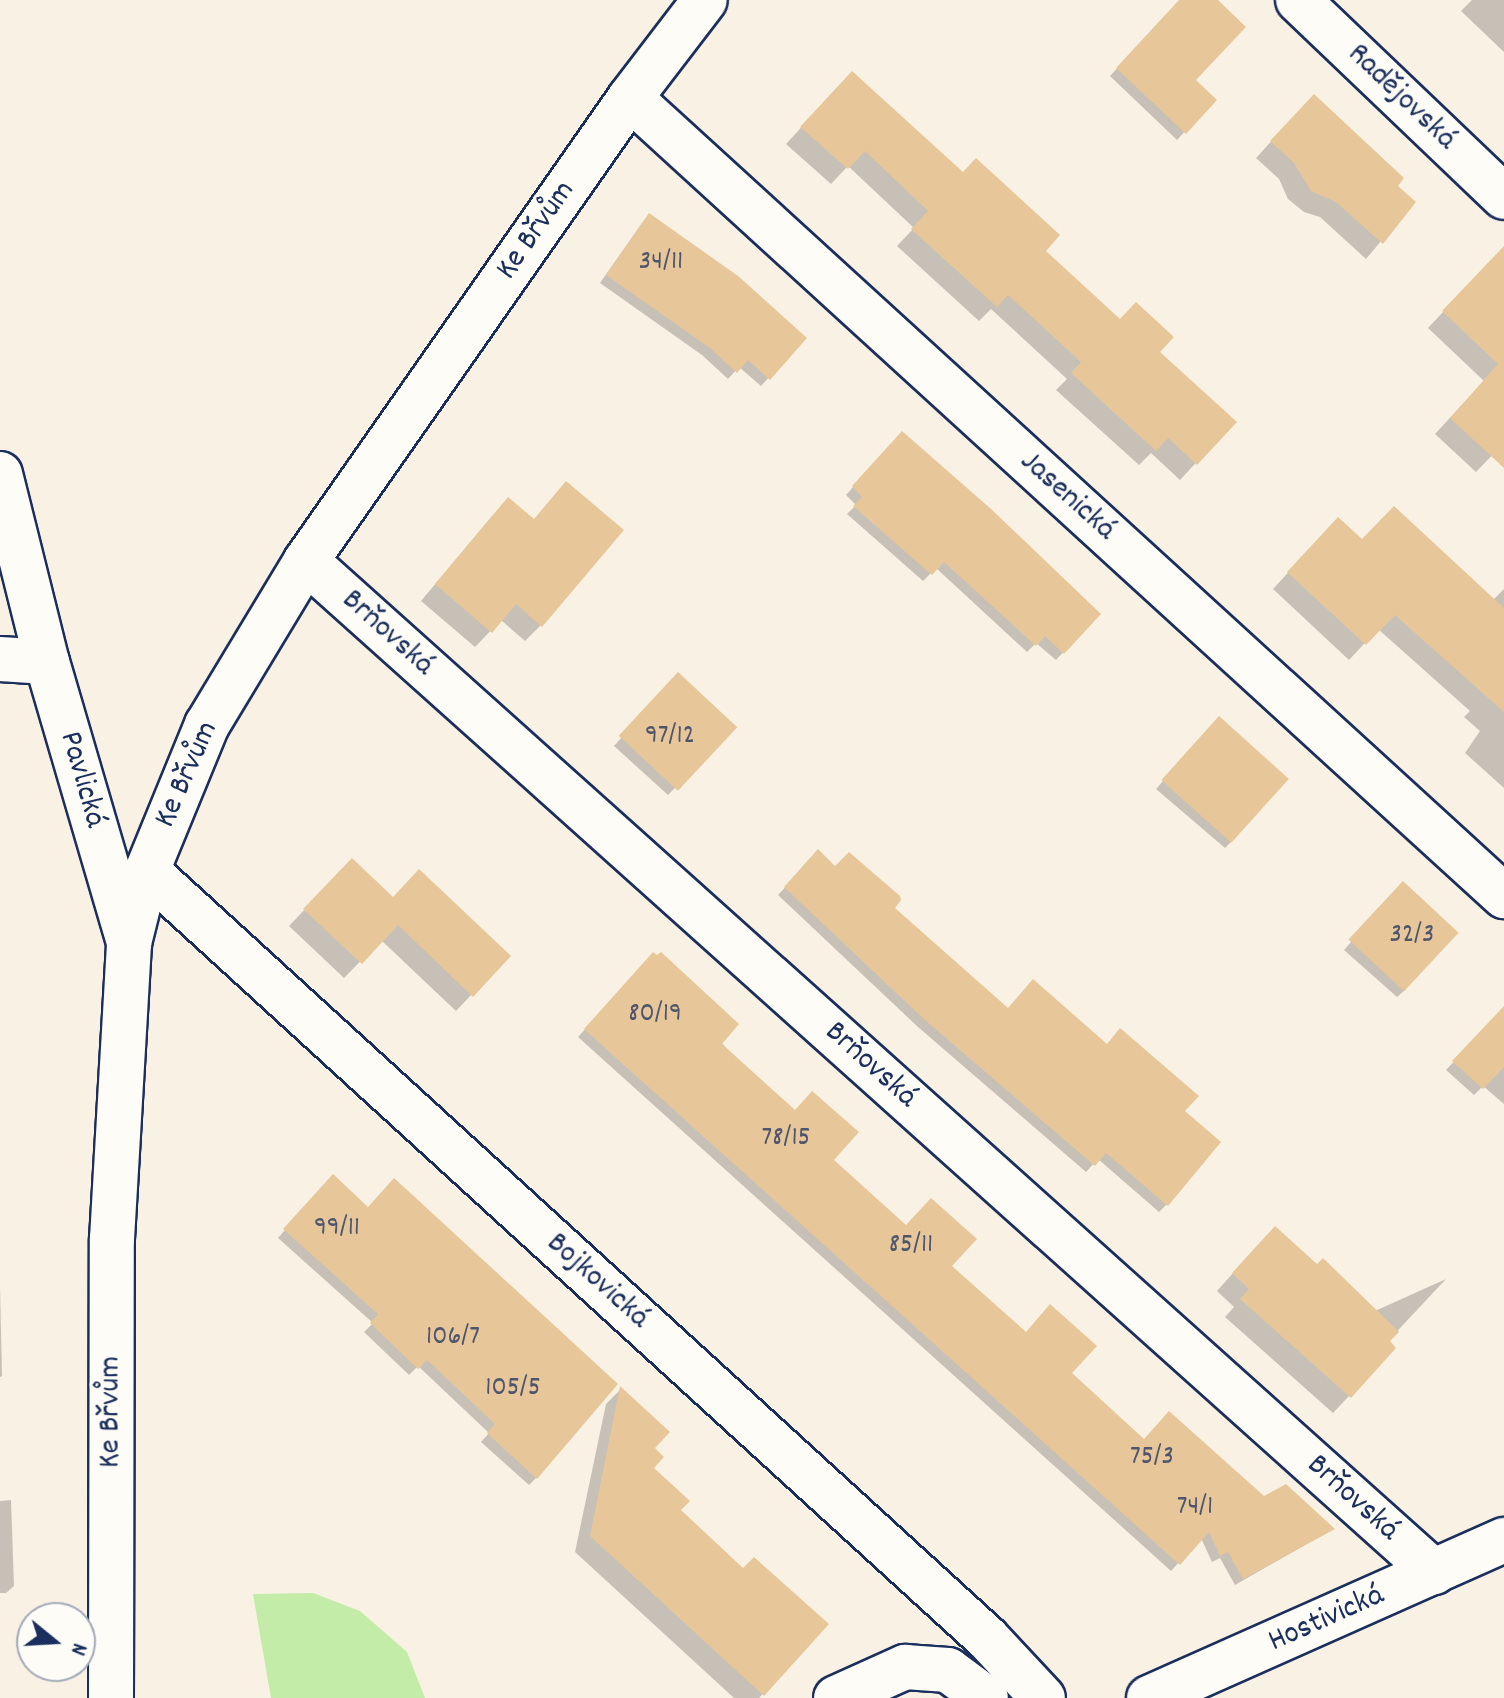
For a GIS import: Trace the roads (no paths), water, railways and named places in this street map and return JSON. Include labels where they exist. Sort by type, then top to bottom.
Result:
[{"type":"street","name":"Ke Břvům","points":[[111,1698],[112,1239],[129,943],[147,871],[207,725],[306,561],[630,98],[705,0]]},
{"type":"street","name":"Radějovská","points":[[1298,0],[1504,197]]},
{"type":"street","name":"Jasenická","points":[[630,98],[1504,896]]},
{"type":"street","name":"Pavlická","points":[[0,474],[47,662],[129,943]]},
{"type":"street","name":"Brňovská","points":[[306,561],[1434,1572]]},
{"type":"street","points":[[0,659],[47,662]]},
{"type":"street","name":"Bojkovická","points":[[147,871],[975,1627],[1043,1698]]},
{"type":"street","name":"Hostivická","points":[[1149,1698],[1504,1540]]},
{"type":"street","points":[[836,1698],[905,1667],[948,1670],[986,1698]]}]
